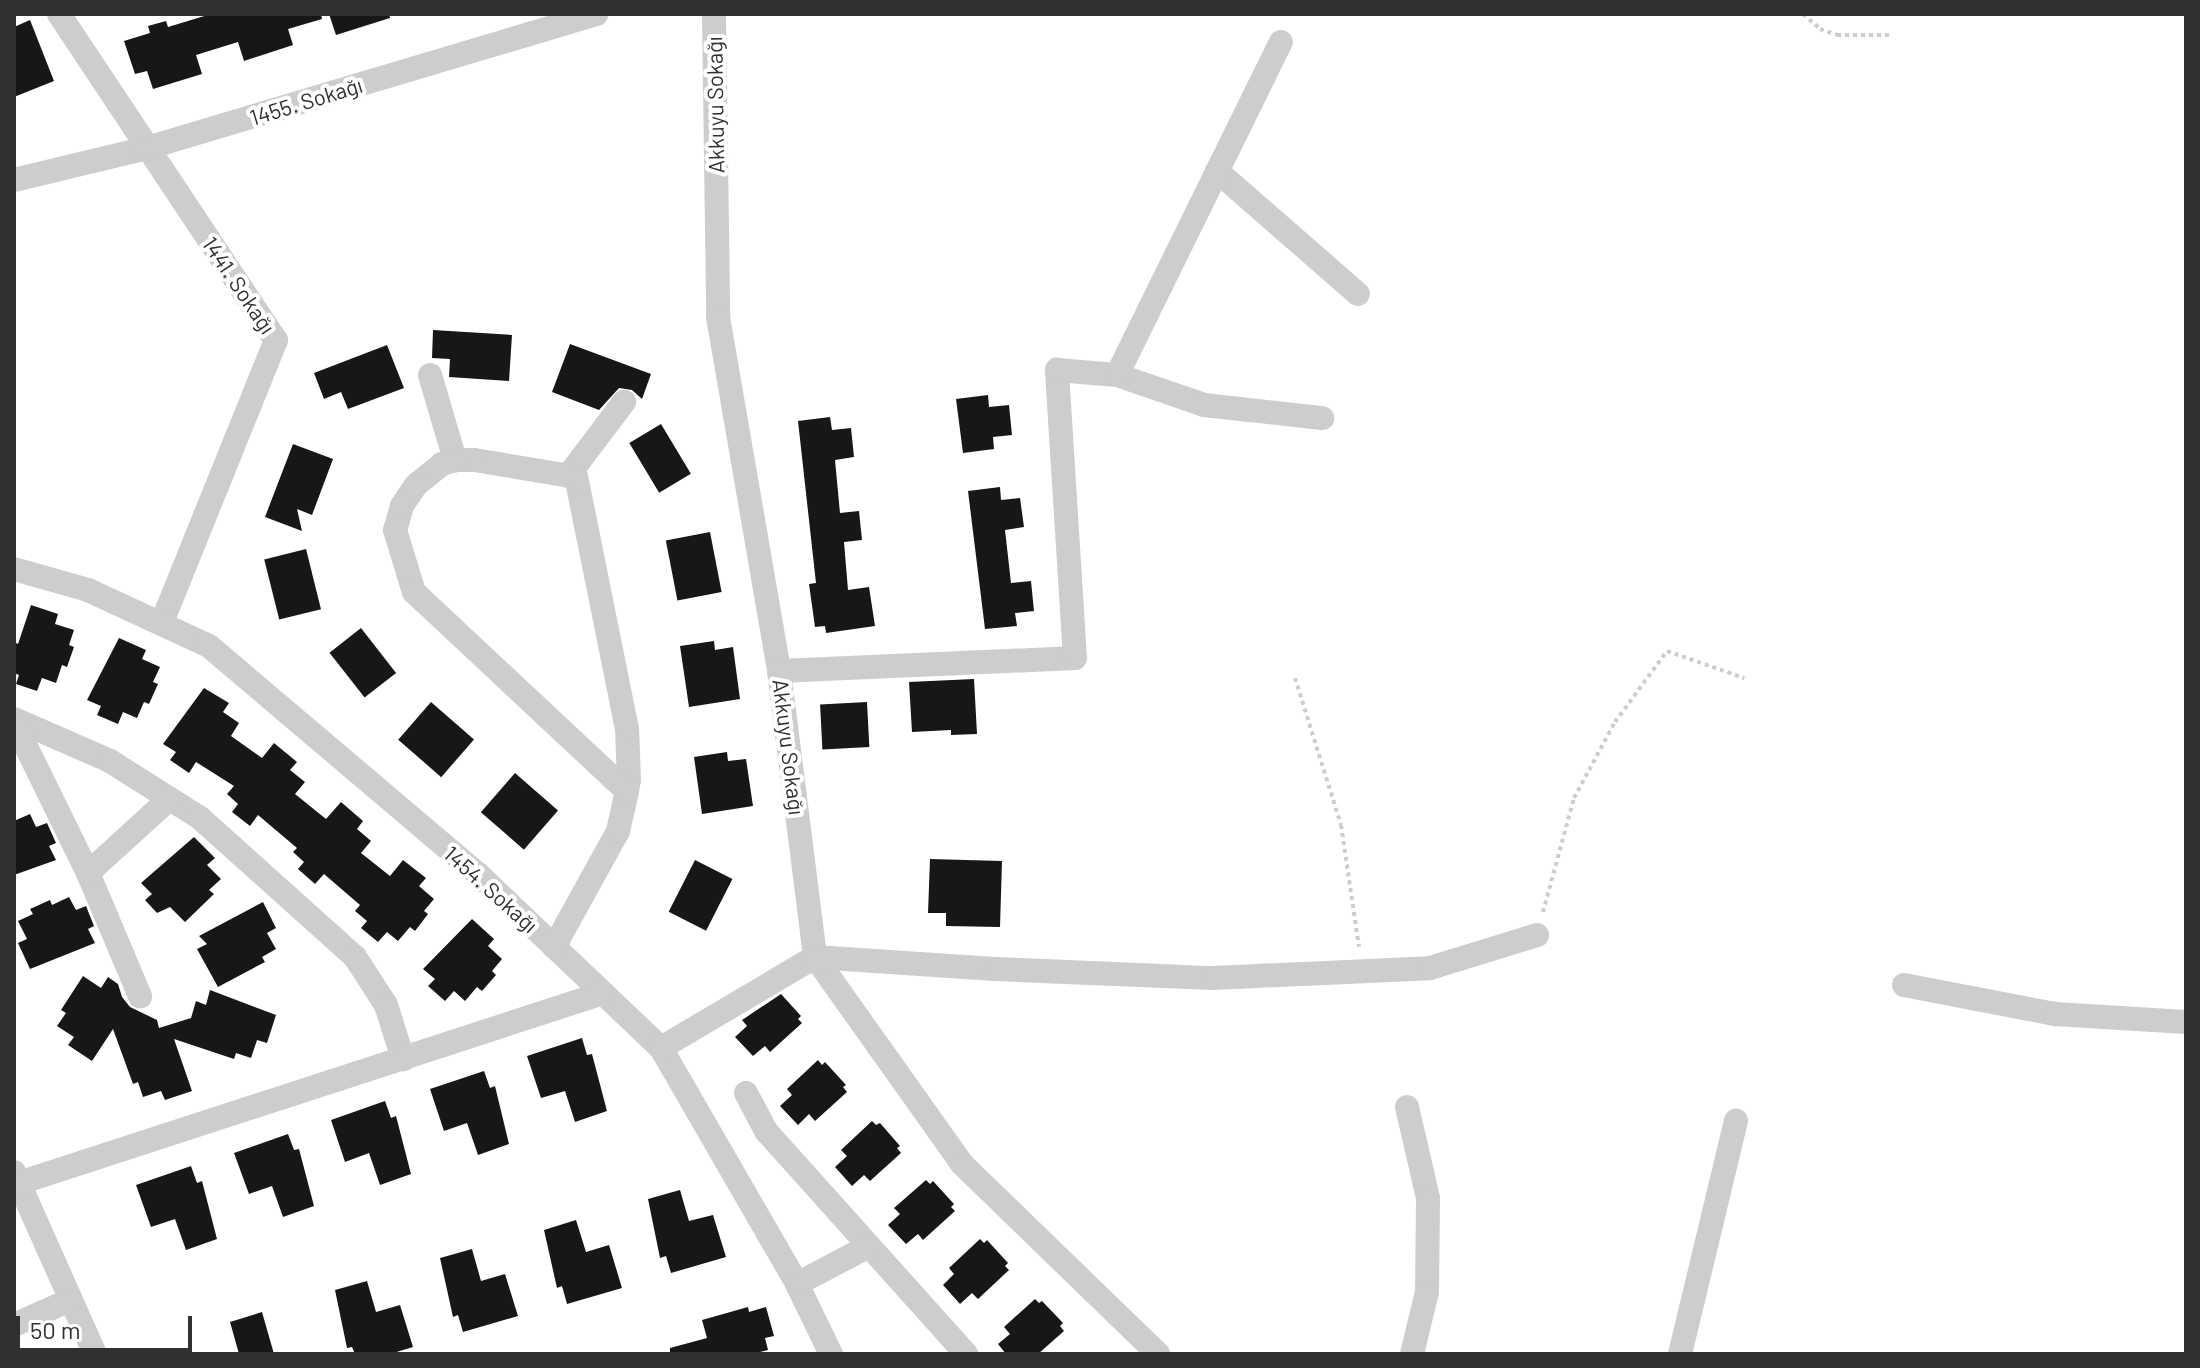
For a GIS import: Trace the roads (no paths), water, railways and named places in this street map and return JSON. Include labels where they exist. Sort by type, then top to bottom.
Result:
[{"type":"street","name":"1441. Sokağı","points":[[59,14],[276,340],[161,624]]},
{"type":"street","name":"1455. Sokağı","points":[[14,180],[147,148],[596,14]]},
{"type":"street","name":"Akkuyu Sokağı","points":[[714,14],[718,317],[779,671],[815,957],[962,1164],[1158,1354]]},
{"type":"street","points":[[1117,375],[1281,42]]},
{"type":"street","points":[[1217,171],[1358,294]]},
{"type":"street","points":[[779,671],[1075,658],[1057,370],[1117,375],[1204,405],[1322,418]]},
{"type":"street","points":[[430,375],[455,460]]},
{"type":"street","points":[[568,476],[624,402]]},
{"type":"street","points":[[554,947],[618,831],[627,791],[627,729],[576,477],[455,460],[427,473],[402,506],[395,530],[414,592],[627,791]]},
{"type":"street","name":"1454. Sokağı","points":[[14,569],[88,590],[209,646],[478,874],[661,1048],[797,1284],[831,1354]]},
{"type":"street","points":[[14,721],[110,761],[200,818],[355,957],[386,1005],[403,1059]]},
{"type":"street","points":[[14,721],[88,873],[140,996]]},
{"type":"street","points":[[88,873],[169,799]]},
{"type":"street","points":[[661,1048],[815,957],[995,969],[1213,978],[1430,968],[1537,935]]},
{"type":"street","points":[[1904,985],[2055,1014],[2186,1022]]},
{"type":"street","points":[[95,1354],[16,1178],[403,1059],[603,993]]},
{"type":"street","points":[[746,1093],[766,1131],[966,1354]]},
{"type":"street","points":[[1407,1107],[1428,1198],[1427,1292],[1412,1354]]},
{"type":"street","points":[[1680,1354],[1736,1121]]},
{"type":"street","points":[[797,1284],[869,1246]]},
{"type":"street","points":[[14,1325],[70,1300]]}]
